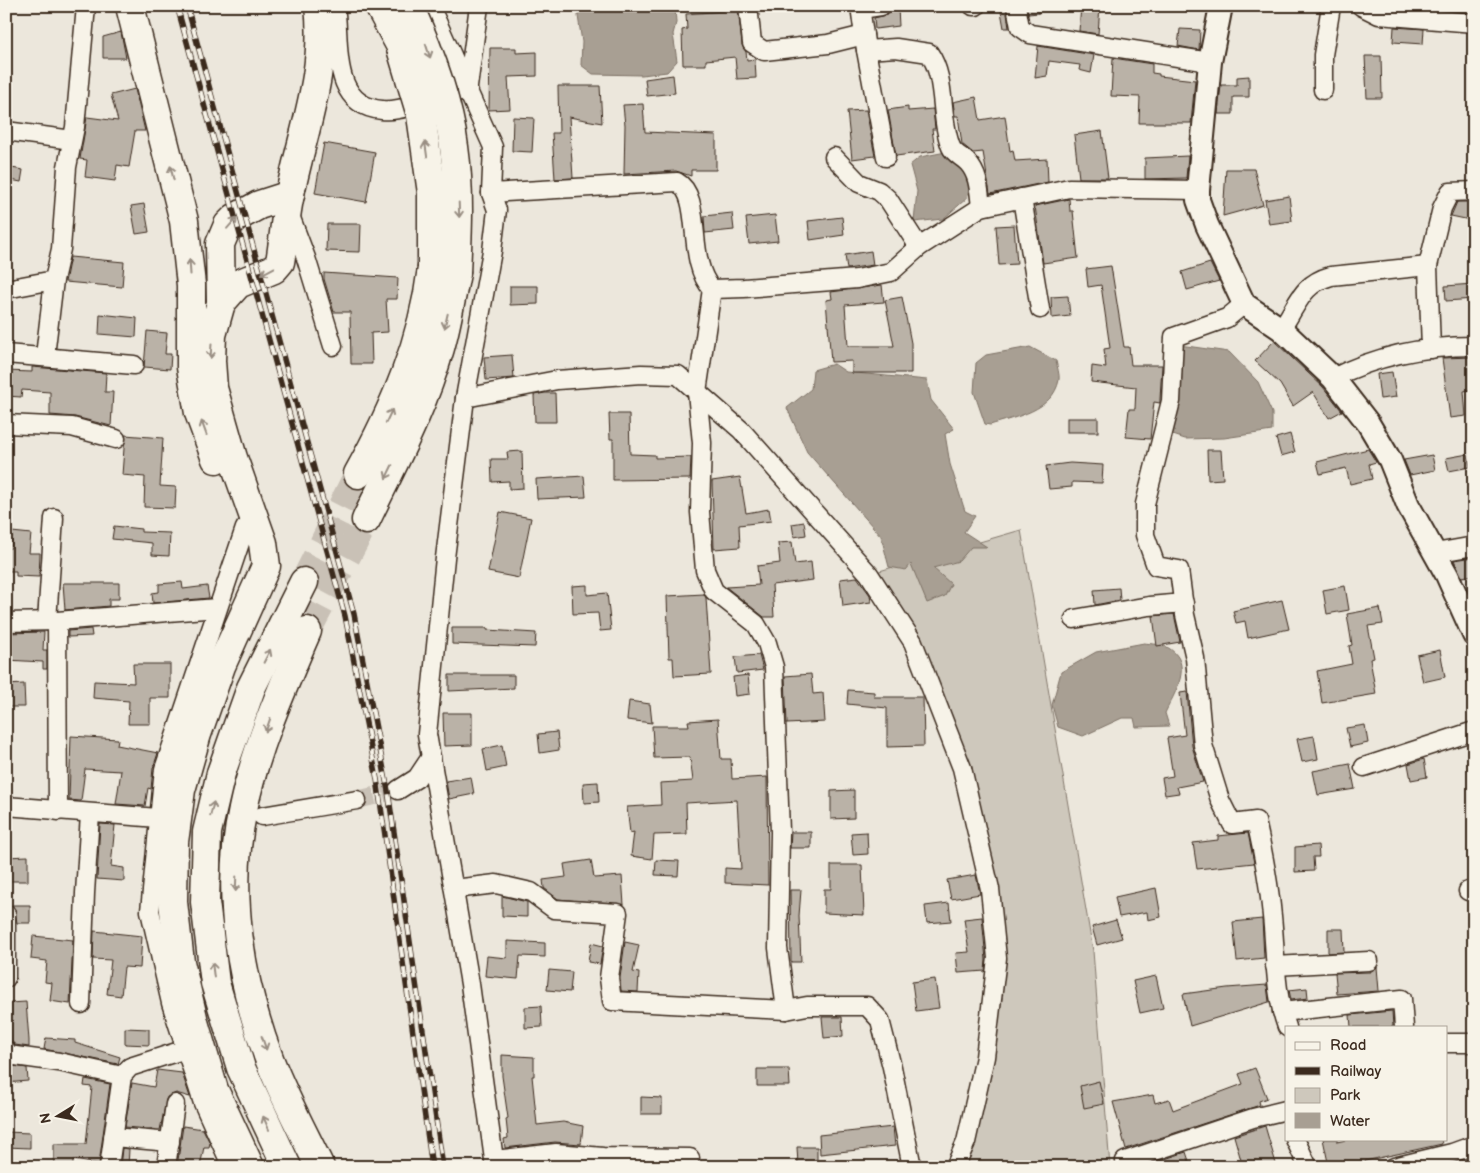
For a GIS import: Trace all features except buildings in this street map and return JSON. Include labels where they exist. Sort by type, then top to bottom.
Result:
[{"type":"main road","points":[[130,6],[184,221],[189,260],[190,367],[195,397],[204,430],[238,492],[265,554],[266,566],[221,666],[197,734],[181,790],[174,842],[173,902],[180,962],[194,1022],[214,1090],[250,1167]]},
{"type":"main road","points":[[221,303],[238,284],[274,269],[280,262],[289,203],[320,65],[319,6]]},
{"type":"main road","points":[[358,474],[377,440],[408,368],[428,302],[444,270],[421,115],[400,45],[379,6]]},
{"type":"main road","points":[[366,520],[407,434],[426,389],[440,348],[444,270],[459,212],[454,147],[440,87],[422,35],[409,6]]},
{"type":"main road","points":[[256,590],[253,562],[214,388],[210,361],[212,334],[221,303],[220,244],[228,225],[235,218],[258,205],[289,203]]},
{"type":"main road","points":[[287,1167],[241,1068],[215,983],[205,902],[206,832],[221,773],[251,688],[304,582]]},
{"type":"main road","points":[[306,632],[253,769],[243,810],[237,856],[236,897],[246,978],[256,1019],[270,1062],[320,1167]]},
{"type":"street","points":[[46,356],[54,280],[61,249],[67,167],[72,140],[86,6]]},
{"type":"street","points":[[335,6],[337,58],[343,81],[354,97],[368,107],[383,111],[468,94]]},
{"type":"street","points":[[430,6],[493,147],[491,193],[497,210],[492,251],[465,398],[445,558],[427,734],[470,984],[495,1163],[556,1153],[603,1157],[690,1158]]},
{"type":"street","points":[[468,94],[479,6]]},
{"type":"street","points":[[748,6],[752,43],[764,51],[865,42],[930,53],[938,65],[940,89],[952,148],[969,164],[978,179],[981,206]]},
{"type":"street","points":[[881,6],[860,8],[886,157]]},
{"type":"street","points":[[1016,6],[1020,27],[1030,34],[1210,62]]},
{"type":"street","points":[[1221,6],[1210,62],[1198,190],[1198,200],[1207,225],[1244,304],[1282,329],[1333,378],[1368,422],[1390,460],[1408,505],[1435,553],[1474,635]]},
{"type":"street","points":[[1323,90],[1323,55],[1331,6]]},
{"type":"street","points":[[1361,6],[1379,16],[1474,23]]},
{"type":"street","points":[[6,131],[72,140]]},
{"type":"street","points":[[834,157],[859,183],[879,191],[888,199],[919,247]]},
{"type":"street","points":[[491,193],[677,182],[685,186],[691,201],[698,266],[705,282],[712,289],[857,279],[891,272],[919,247],[981,206],[1070,188],[1198,190]]},
{"type":"street","points":[[1431,349],[1428,266],[1448,195],[1456,190],[1474,191]]},
{"type":"street","points":[[1022,198],[1040,309]]},
{"type":"street","points":[[289,203],[333,346]]},
{"type":"street","points":[[1282,329],[1310,284],[1318,280],[1331,276],[1428,266]]},
{"type":"street","points":[[6,289],[54,280]]},
{"type":"street","points":[[712,289],[697,392],[702,443],[700,512],[705,570],[714,592],[756,624],[767,643],[774,667],[780,832],[778,948],[786,1010]]},
{"type":"street","points":[[1244,304],[1227,318],[1174,337],[1171,400],[1146,504],[1145,536],[1156,566],[1179,570],[1195,658],[1203,745],[1220,800],[1232,824],[1256,821],[1264,858],[1272,916],[1279,1004],[1284,1019],[1402,999],[1404,1026]]},
{"type":"street","points":[[1333,378],[1382,357],[1449,346],[1474,346]]},
{"type":"street","points":[[6,354],[134,365]]},
{"type":"street","points":[[465,398],[557,380],[641,374],[678,375],[741,430],[869,574],[913,642],[962,768],[990,889],[997,958],[986,1057],[966,1142],[955,1167]]},
{"type":"street","points":[[6,424],[72,427],[116,439]]},
{"type":"street","points":[[54,518],[52,621],[58,811]]},
{"type":"street","points":[[232,1167],[203,1103],[171,1003],[150,911],[164,770],[245,528]]},
{"type":"street","points":[[1435,553],[1474,546]]},
{"type":"street","points":[[1074,619],[1149,606],[1184,603]]},
{"type":"street","points":[[6,622],[52,621],[217,608]]},
{"type":"street","points":[[1364,767],[1474,731]]},
{"type":"street","points":[[398,790],[417,778],[431,758]]},
{"type":"street","points":[[262,816],[357,800]]},
{"type":"street","points":[[6,806],[158,818]]},
{"type":"street","points":[[82,1004],[85,893],[90,814]]},
{"type":"street","points":[[454,889],[496,884],[531,892],[554,909],[618,913],[609,978],[612,1001],[786,1010],[823,1005],[867,1006],[880,1020],[892,1067],[912,1167]]},
{"type":"street","points":[[6,914],[6,978]]},
{"type":"street","points":[[1275,966],[1369,961]]},
{"type":"street","points":[[1448,1043],[1473,1043]]},
{"type":"street","points":[[109,1167],[122,1076],[130,1068],[186,1049]]},
{"type":"street","points":[[6,1050],[8,1054],[59,1062],[122,1076]]},
{"type":"street","points":[[166,1167],[175,1104]]},
{"type":"street","points":[[1125,1161],[1253,1118],[1285,1110]]},
{"type":"street","points":[[113,1137],[170,1142]]},
{"type":"street","points":[[1295,1140],[1308,1167]]},
{"type":"street","points":[[1394,1167],[1452,1153],[1474,1145]]},
{"type":"green space","points":[[1021,530],[1093,951],[1110,1167],[955,1167],[997,958],[961,768],[913,642],[869,574]]},
{"type":"water","points":[[579,6],[675,6],[676,23],[673,34],[677,61],[667,72],[642,75],[593,74],[581,65],[582,42],[578,16]]},
{"type":"water","points":[[946,152],[972,178],[967,198],[943,219],[914,222],[917,191],[910,165],[920,157]]},
{"type":"water","points":[[1172,344],[1229,352],[1258,382],[1272,413],[1272,431],[1224,438],[1185,439],[1164,432]]},
{"type":"water","points":[[1030,347],[1056,361],[1059,380],[1055,391],[1041,406],[1032,411],[990,425],[985,424],[974,392],[976,363],[986,355]]},
{"type":"water","points":[[834,364],[846,372],[927,380],[931,400],[954,429],[945,434],[950,464],[965,511],[975,516],[964,532],[987,547],[971,547],[959,561],[933,568],[951,584],[945,596],[927,603],[911,564],[906,570],[889,567],[881,536],[807,452],[787,408],[811,389],[813,370]]},
{"type":"water","points":[[1144,643],[1167,647],[1180,661],[1180,678],[1165,713],[1169,726],[1136,727],[1134,718],[1122,718],[1083,736],[1058,727],[1052,705],[1061,672],[1096,652]]},
{"type":"tunnel","points":[[304,582],[358,474]]},
{"type":"tunnel","points":[[307,631],[366,520]]},
{"type":"tunnel","points":[[357,800],[398,790]]},
{"type":"tunnel","points":[[168,818],[250,816]]},
{"type":"railway","points":[[177,6],[345,616],[377,779],[432,1167]]},
{"type":"railway","points":[[187,6],[354,614],[388,791],[443,1167]]}]
